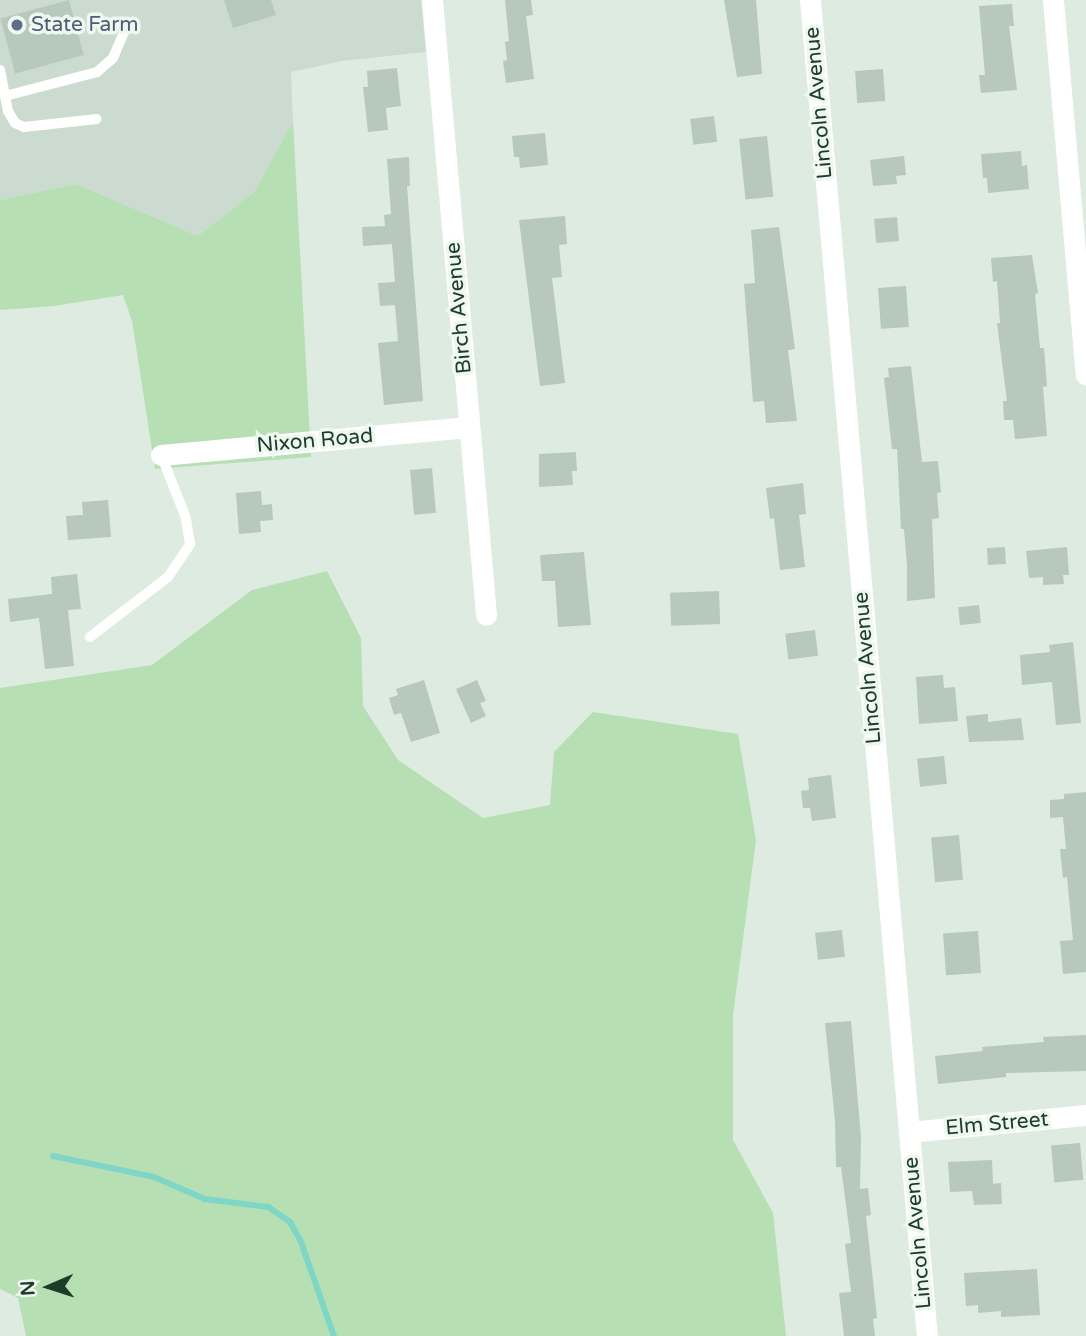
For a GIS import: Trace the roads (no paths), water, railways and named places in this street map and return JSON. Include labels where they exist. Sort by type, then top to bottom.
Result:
[{"type":"street","name":"Birch Avenue","points":[[432,0],[486,615]]},
{"type":"street","name":"Lincoln Avenue","points":[[810,0],[927,1336]]},
{"type":"street","points":[[1053,0],[1086,375]]},
{"type":"street","name":"Nixon Road","points":[[161,456],[469,427]]},
{"type":"street","name":"Elm Street","points":[[909,1132],[1086,1115]]},
{"type":"lane","points":[[5,96],[97,72],[113,58],[125,30]]},
{"type":"lane","points":[[0,70],[8,111],[15,122],[24,127],[97,118]]},
{"type":"lane","points":[[90,637],[168,577],[190,544],[186,518],[161,456]]},
{"type":"waterway","points":[[53,1156],[154,1177],[205,1199],[268,1207],[290,1222],[301,1242],[334,1336]]},
{"type":"place","name":"State Farm","points":[[17,25]]}]
